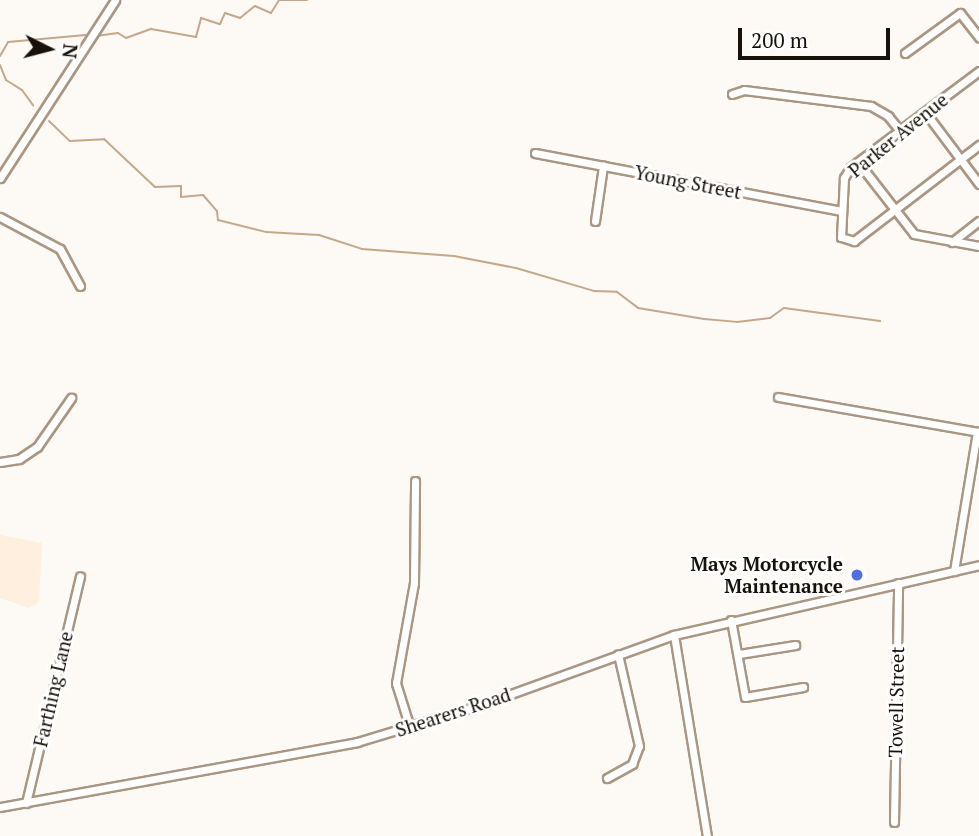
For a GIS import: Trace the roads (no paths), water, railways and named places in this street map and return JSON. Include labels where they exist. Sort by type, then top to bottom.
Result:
[{"type":"street","points":[[0,178],[113,0]]},
{"type":"street","points":[[905,53],[960,13],[979,37]]},
{"type":"street","name":"Parker Avenue","points":[[841,211],[844,178],[858,162],[979,71]]},
{"type":"street","points":[[732,94],[744,90],[871,106],[900,131]]},
{"type":"street","points":[[925,112],[979,184]]},
{"type":"street","points":[[841,211],[841,237],[849,242],[979,145]]},
{"type":"street","name":"Young Street","points":[[535,153],[841,211]]},
{"type":"street","points":[[858,162],[914,234],[979,246]]},
{"type":"street","points":[[595,221],[603,166]]},
{"type":"street","points":[[0,217],[60,249],[80,286]]},
{"type":"street","points":[[952,242],[979,221]]},
{"type":"street","points":[[778,397],[978,432],[954,571]]},
{"type":"street","points":[[0,462],[19,459],[37,447],[71,398]]},
{"type":"street","points":[[410,728],[396,683],[414,583],[415,481]]},
{"type":"street","name":"Shearers Road","points":[[0,807],[264,761],[410,728],[674,635],[979,565]]},
{"type":"street","name":"Farthing Lane","points":[[26,803],[80,576]]},
{"type":"street","name":"Towell Street","points":[[894,822],[898,583]]},
{"type":"street","points":[[731,621],[745,697],[803,687]]},
{"type":"street","points":[[674,635],[707,836]]},
{"type":"street","points":[[738,654],[795,645]]},
{"type":"street","points":[[607,778],[632,764],[639,746],[618,654]]},
{"type":"waterway","points":[[96,36],[118,33],[126,38],[151,29],[196,37],[201,18],[220,24],[225,13],[240,18],[255,6],[271,13],[279,0],[307,0]]},
{"type":"waterway","points":[[0,56],[8,42],[86,35]]},
{"type":"waterway","points":[[0,65],[6,80],[22,90],[33,105]]},
{"type":"waterway","points":[[49,121],[70,141],[104,139],[155,187],[181,186],[181,197],[203,195],[217,211],[218,220],[266,232],[319,235],[362,249],[454,256],[516,268],[594,291],[617,292],[638,308],[704,319],[737,322],[770,318],[784,308],[880,321]]},
{"type":"place","name":"Mays Motorcycle Maintenance","points":[[857,575]]}]
